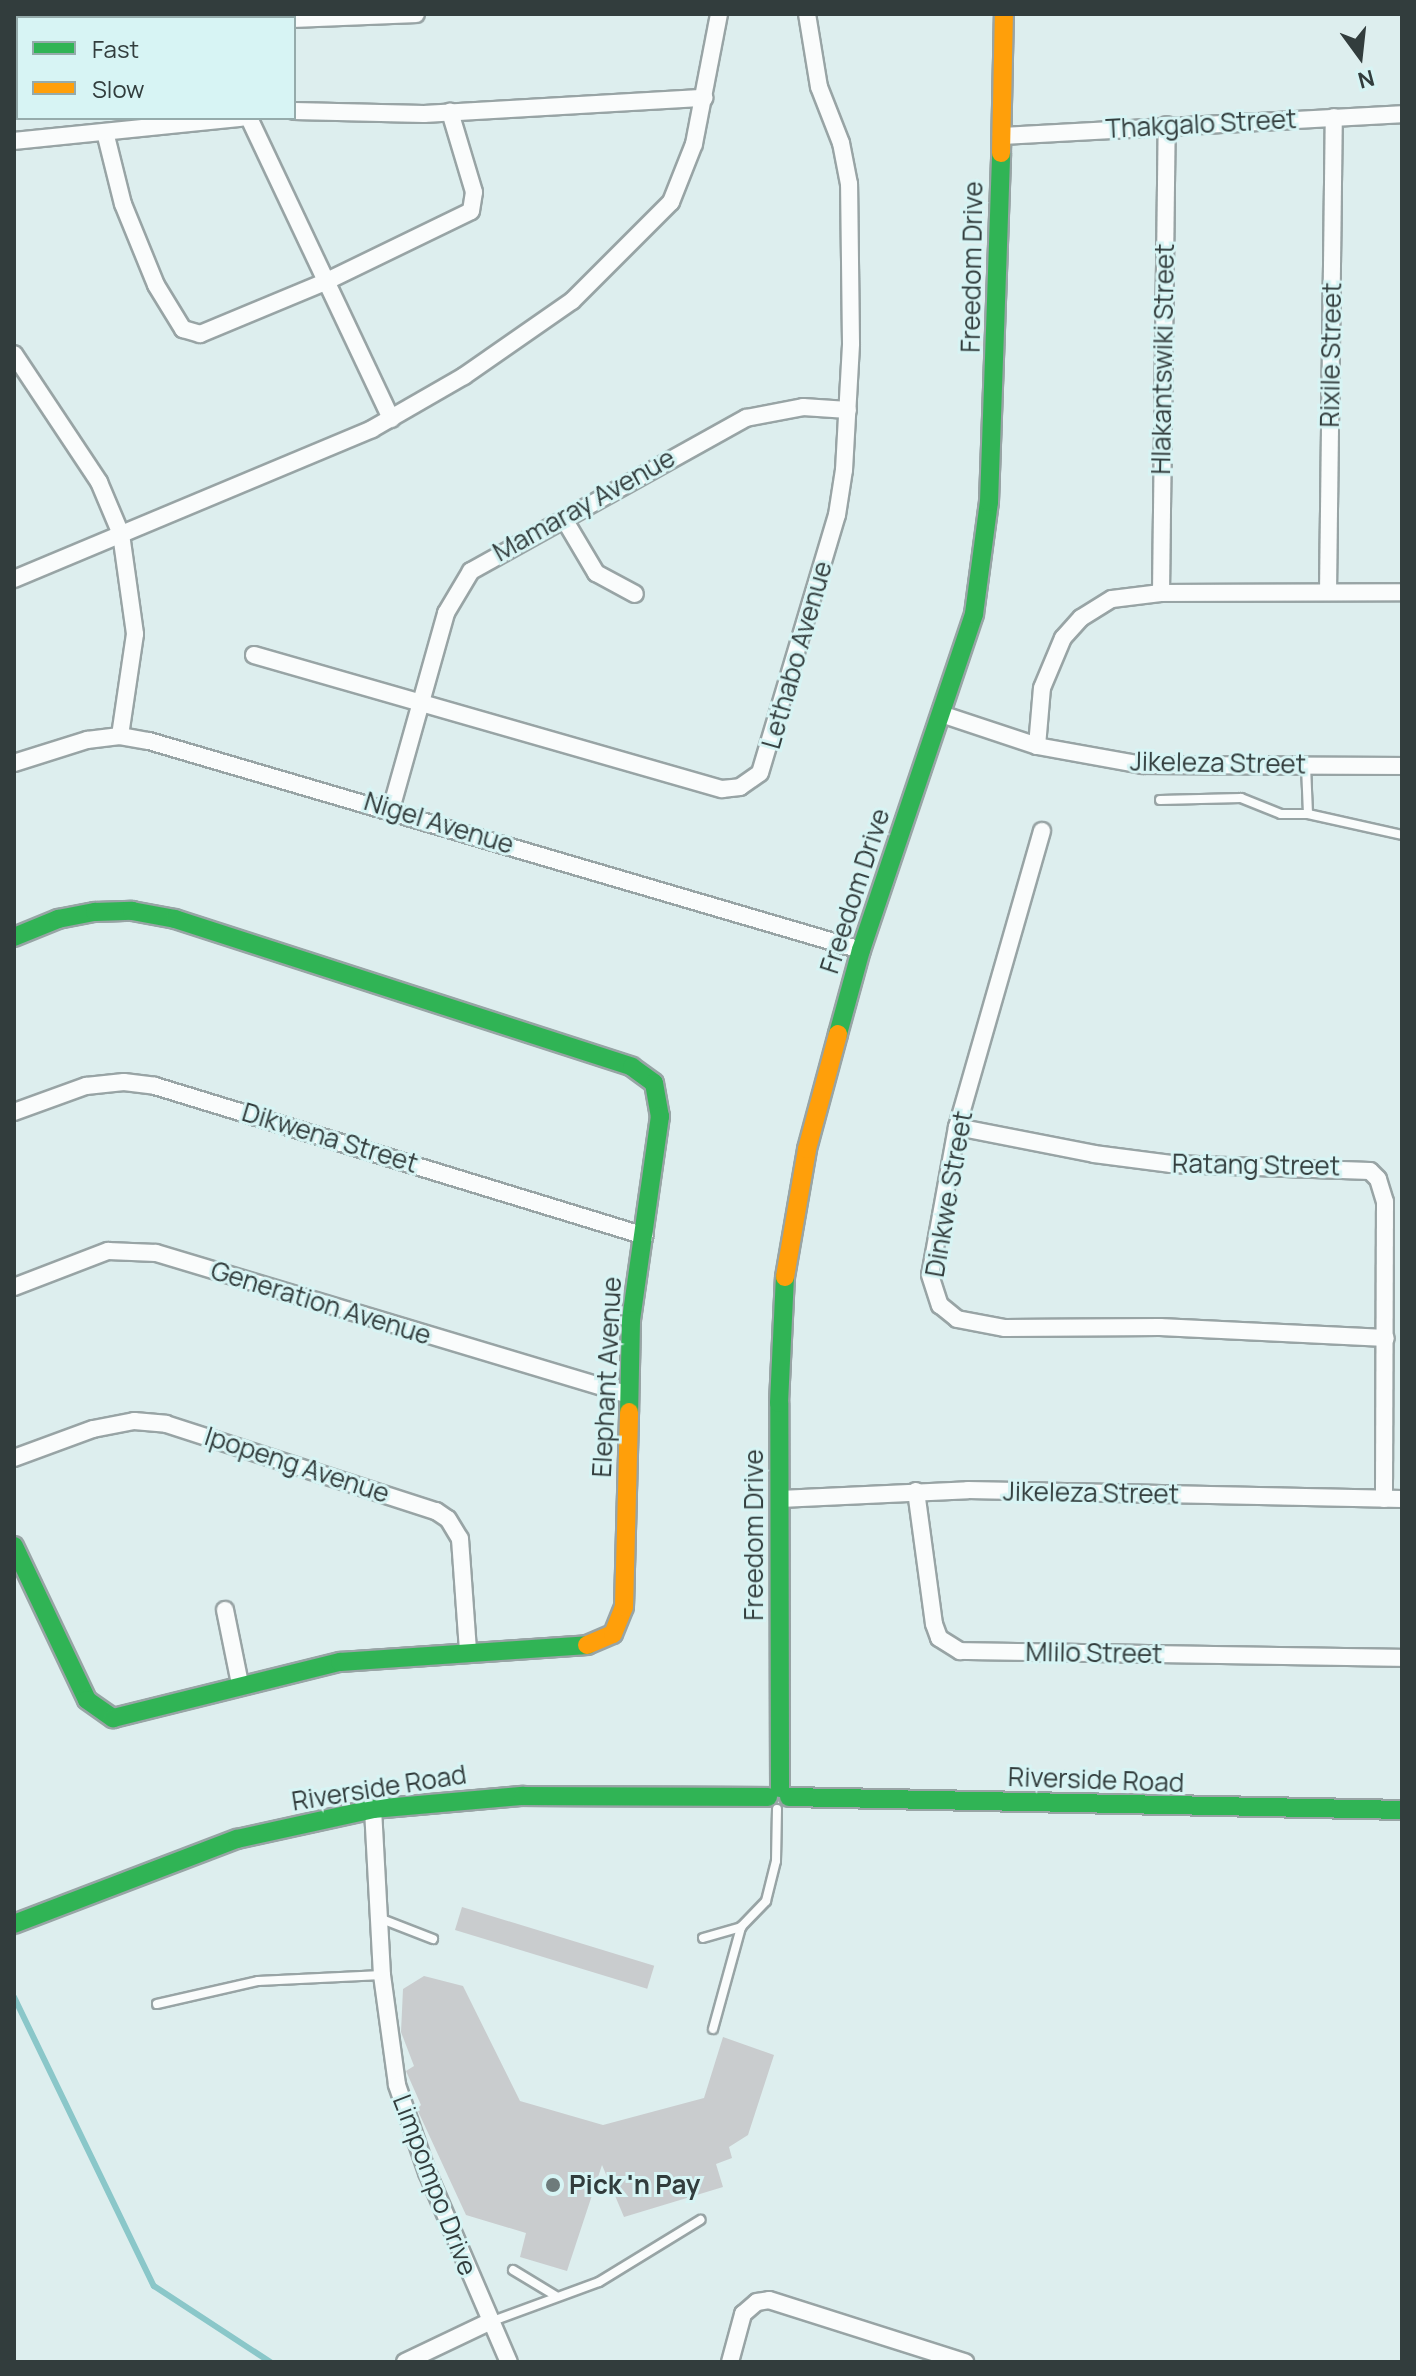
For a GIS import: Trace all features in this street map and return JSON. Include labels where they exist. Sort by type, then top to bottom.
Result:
[{"type":"street","points":[[296,19],[416,14]]},
{"type":"street","points":[[14,579],[391,419],[530,332],[650,228],[684,175],[705,98],[719,14]]},
{"type":"street","name":"Lethabo Avenue","points":[[254,655],[421,699],[722,789],[752,780],[767,760],[837,515],[848,410],[849,184],[841,143],[819,87],[807,14]]},
{"type":"street","name":"Freedom Drive","points":[[779,1798],[779,1403],[789,1238],[807,1149],[861,950],[944,715],[974,614],[989,502],[1004,14]]},
{"type":"street","points":[[296,111],[450,112],[705,98]]},
{"type":"street","points":[[105,132],[137,243],[183,329],[200,334],[325,282],[474,207],[450,112]]},
{"type":"street","name":"Thakgalo Street","points":[[1001,136],[1402,114]]},
{"type":"street","name":"Rixile Street","points":[[1328,592],[1334,117]]},
{"type":"street","points":[[14,141],[222,120]]},
{"type":"street","points":[[250,120],[391,419]]},
{"type":"street","name":"Hlakantswiki Street","points":[[1161,593],[1167,125]]},
{"type":"street","points":[[14,354],[99,482],[121,534],[135,634],[120,736]]},
{"type":"street","name":"Mamaray Avenue","points":[[391,809],[446,613],[471,571],[746,418],[803,407],[848,410]]},
{"type":"street","points":[[564,519],[596,573],[635,594]]},
{"type":"street","points":[[1037,746],[1042,688],[1063,638],[1081,618],[1112,599],[1161,593],[1402,592]]},
{"type":"street","name":"Jikeleza Street","points":[[944,715],[1037,746],[1143,765],[1402,766]]},
{"type":"street","name":"Nigel Avenue","points":[[14,763],[57,747],[120,736],[391,809],[861,950]]},
{"type":"street","name":"Dinkwe Street","points":[[1042,831],[957,1127],[930,1275],[940,1305],[957,1319],[1005,1328],[1218,1328],[1386,1338]]},
{"type":"street","name":"Elephant Avenue","points":[[14,937],[58,919],[95,912],[132,911],[175,919],[632,1067],[654,1083],[660,1107],[645,1236],[631,1320],[627,1551],[620,1623],[613,1634],[586,1645],[468,1650],[340,1662],[240,1684],[126,1716],[103,1716],[87,1700],[14,1546]]},
{"type":"street","name":"Dikwena Street","points":[[14,1112],[86,1086],[124,1082],[155,1086],[645,1236]]},
{"type":"street","name":"Ratang Street","points":[[957,1127],[1171,1164],[1370,1171],[1378,1179],[1385,1202],[1384,1499]]},
{"type":"street","name":"Generation Avenue","points":[[14,1287],[108,1251],[156,1253],[629,1395]]},
{"type":"street","name":"Ipopeng Avenue","points":[[14,1458],[93,1429],[134,1421],[166,1424],[436,1511],[448,1519],[460,1539],[468,1650]]},
{"type":"street","name":"Jikeleza Street","points":[[780,1499],[916,1491],[1402,1499]]},
{"type":"street","name":"Mlilo Street","points":[[916,1491],[934,1624],[939,1638],[960,1651],[1402,1658]]},
{"type":"street","points":[[225,1610],[240,1684]]},
{"type":"street","name":"Riverside Road","points":[[20,1922],[237,1839],[373,1809],[523,1796],[1402,1810]]},
{"type":"street","name":"Limpompo Drive","points":[[373,1809],[388,2043],[410,2129],[489,2322],[509,2362]]},
{"type":"street","points":[[730,2362],[743,2314],[757,2302],[769,2300],[965,2362]]},
{"type":"street","points":[[405,2362],[489,2322]]},
{"type":"lane","points":[[1306,766],[1308,814]]},
{"type":"lane","points":[[1160,800],[1241,798],[1281,814],[1308,814],[1402,835]]},
{"type":"lane","points":[[713,2029],[741,1927],[766,1901],[771,1883],[779,1798]]},
{"type":"lane","points":[[378,1917],[433,1939]]},
{"type":"lane","points":[[703,1938],[741,1927]]},
{"type":"lane","points":[[157,2004],[258,1981],[382,1975]]},
{"type":"lane","points":[[489,2322],[621,2271],[700,2220]]},
{"type":"lane","points":[[513,2270],[556,2296]]},
{"type":"building","points":[[462,1907],[654,1966],[647,1989],[455,1930]]},
{"type":"building","points":[[424,1976],[463,1986],[520,2101],[603,2125],[704,2098],[723,2037],[774,2055],[748,2135],[729,2147],[732,2158],[716,2164],[723,2187],[624,2217],[602,2165],[567,2271],[520,2257],[526,2233],[466,2215],[417,2109],[421,2105],[406,2071],[414,2066],[401,2032],[403,1989]]},
{"type":"waterway","points":[[14,1997],[154,2286],[270,2362]]},
{"type":"traffic: fast","points":[[838,1034],[861,950],[974,614],[989,502],[1001,153]]},
{"type":"traffic: fast","points":[[14,937],[58,919],[95,912],[132,911],[175,919],[632,1067],[654,1083],[660,1116],[631,1320],[629,1412]]},
{"type":"traffic: fast","points":[[780,1788],[779,1403],[785,1277]]},
{"type":"traffic: fast","points":[[14,1546],[87,1700],[113,1718],[340,1662],[587,1645]]},
{"type":"traffic: fast","points":[[14,1924],[237,1839],[373,1809],[523,1796],[768,1797]]},
{"type":"traffic: fast","points":[[789,1797],[1402,1810]]},
{"type":"traffic: slow","points":[[1001,153],[1004,14]]},
{"type":"traffic: slow","points":[[785,1277],[807,1149],[838,1034]]},
{"type":"traffic: slow","points":[[587,1645],[613,1634],[624,1607],[629,1412]]},
{"type":"place","name":"Pick 'n Pay","points":[[553,2185]]}]
